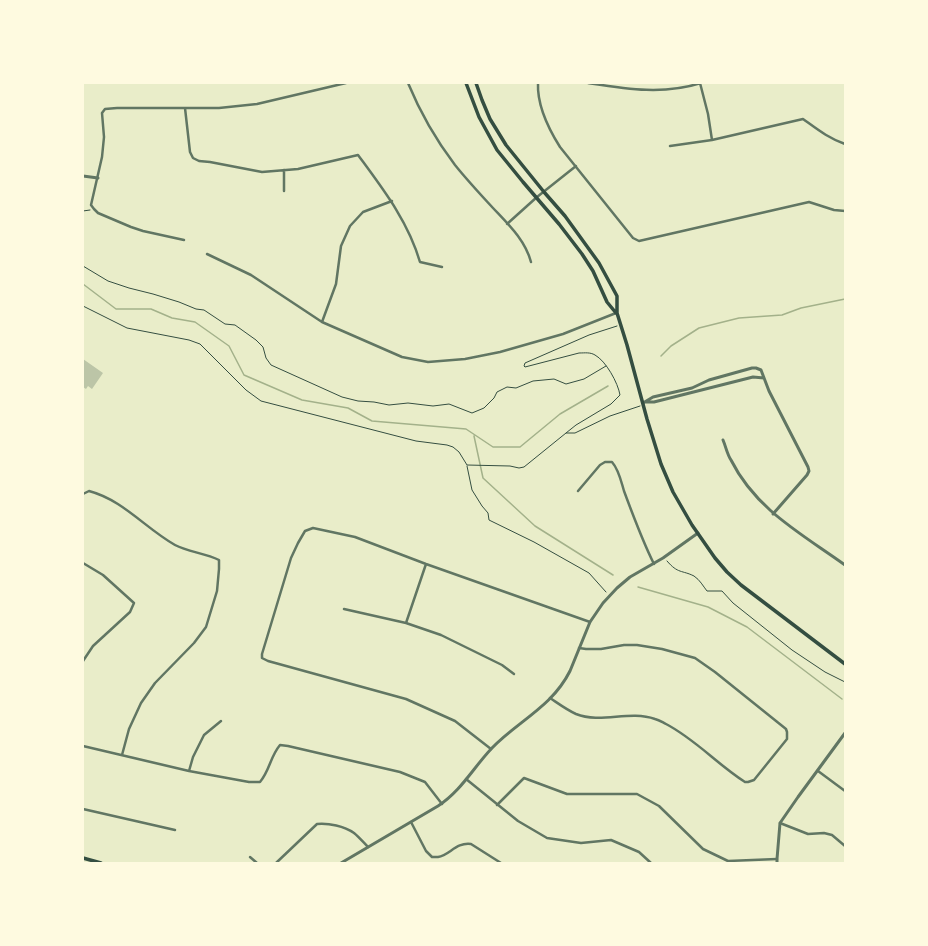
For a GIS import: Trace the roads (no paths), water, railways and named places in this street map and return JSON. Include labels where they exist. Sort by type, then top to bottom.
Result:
[{"type":"main road","points":[[466,83],[478,117],[497,150],[537,197],[582,254],[593,271],[607,302],[617,313]]},
{"type":"main road","points":[[476,83],[490,119],[506,145],[565,216],[599,262],[617,296],[617,313],[661,464],[673,492],[698,533],[716,558],[741,585],[845,664]]},
{"type":"main road","points":[[83,858],[101,863]]},
{"type":"street","points":[[184,240],[131,227],[94,210],[91,205],[102,157],[104,137],[102,113],[105,109],[219,108],[257,104],[346,83]]},
{"type":"street","points":[[408,83],[434,135],[473,186],[515,232],[525,246],[531,262]]},
{"type":"street","points":[[538,83],[539,98],[550,132],[560,147],[633,238],[639,241],[809,202],[845,212]]},
{"type":"street","points":[[588,83],[628,89],[657,90],[687,87],[700,83],[708,114],[712,140]]},
{"type":"street","points":[[185,108],[190,152],[192,158],[199,161],[262,172],[298,169],[358,155],[392,201],[410,234],[420,262],[442,267]]},
{"type":"street","points":[[670,146],[712,140],[803,119],[824,134],[845,144]]},
{"type":"street","points":[[508,224],[537,197],[576,166]]},
{"type":"street","points":[[284,170],[284,191]]},
{"type":"street","points":[[83,176],[98,178]]},
{"type":"street","points":[[322,322],[336,284],[341,246],[350,226],[363,212],[392,201]]},
{"type":"street","points":[[207,254],[251,275],[322,322],[402,357],[428,362],[500,352],[563,334],[617,313]]},
{"type":"street","points":[[643,404],[652,397],[692,388],[709,380],[733,373],[752,368],[759,368],[809,471],[773,514]]},
{"type":"street","points":[[733,373],[735,382]]},
{"type":"street","points":[[643,404],[753,377],[764,378]]},
{"type":"street","points":[[723,440],[730,460],[756,497],[773,514],[845,565]]},
{"type":"street","points":[[578,491],[600,465],[605,462],[612,462],[617,468],[621,483],[654,564]]},
{"type":"street","points":[[83,494],[89,490],[98,493],[118,503],[176,546],[210,556],[218,560],[219,569],[217,591],[206,627],[194,643],[155,683],[142,703],[129,729],[122,756]]},
{"type":"street","points":[[491,749],[455,722],[406,699],[262,658],[291,558],[305,531],[313,528],[355,537],[426,564],[590,622]]},
{"type":"street","points":[[341,863],[442,804],[458,790],[491,749],[500,740],[540,709],[561,686],[568,675],[590,622],[597,611],[617,588],[630,577],[654,564],[698,533]]},
{"type":"street","points":[[83,563],[103,575],[134,602],[130,612],[93,646],[83,661]]},
{"type":"street","points":[[406,623],[426,564]]},
{"type":"street","points":[[344,609],[406,623],[441,634],[502,665],[514,674]]},
{"type":"street","points":[[550,698],[577,715],[590,718],[640,715],[655,719],[688,737],[745,782],[754,780],[788,737],[788,732],[786,729],[715,672],[695,658],[662,649],[637,645],[624,645],[601,650],[579,648]]},
{"type":"street","points":[[189,771],[193,757],[204,735],[221,721]]},
{"type":"street","points":[[497,805],[524,778],[567,794],[637,794],[659,806],[703,850],[728,861],[777,861],[780,824],[845,733]]},
{"type":"street","points":[[83,746],[189,771],[249,782],[260,782],[265,776],[274,752],[280,745],[288,746],[400,772],[425,782],[442,804]]},
{"type":"street","points":[[818,771],[845,791]]},
{"type":"street","points":[[466,779],[518,822],[547,838],[581,843],[611,840],[639,852],[651,863]]},
{"type":"street","points":[[83,809],[175,830]]},
{"type":"street","points":[[411,822],[426,851],[432,857],[440,857],[462,844],[471,844],[501,863]]},
{"type":"street","points":[[276,863],[317,824],[324,823],[346,829],[354,833],[368,847]]},
{"type":"street","points":[[780,824],[808,834],[824,833],[832,835],[845,846]]},
{"type":"street","points":[[250,857],[257,863]]},
{"type":"waterway","points":[[83,284],[116,309],[151,309],[172,318],[195,322],[229,346],[244,375],[302,400],[348,408],[372,421],[466,429],[493,447],[520,447],[560,414],[608,386]]},
{"type":"waterway","points":[[661,356],[671,346],[699,328],[739,318],[782,315],[801,308],[845,299]]},
{"type":"waterway","points":[[474,436],[483,478],[535,526],[613,575]]},
{"type":"waterway","points":[[638,587],[708,607],[747,627],[842,699]]}]
